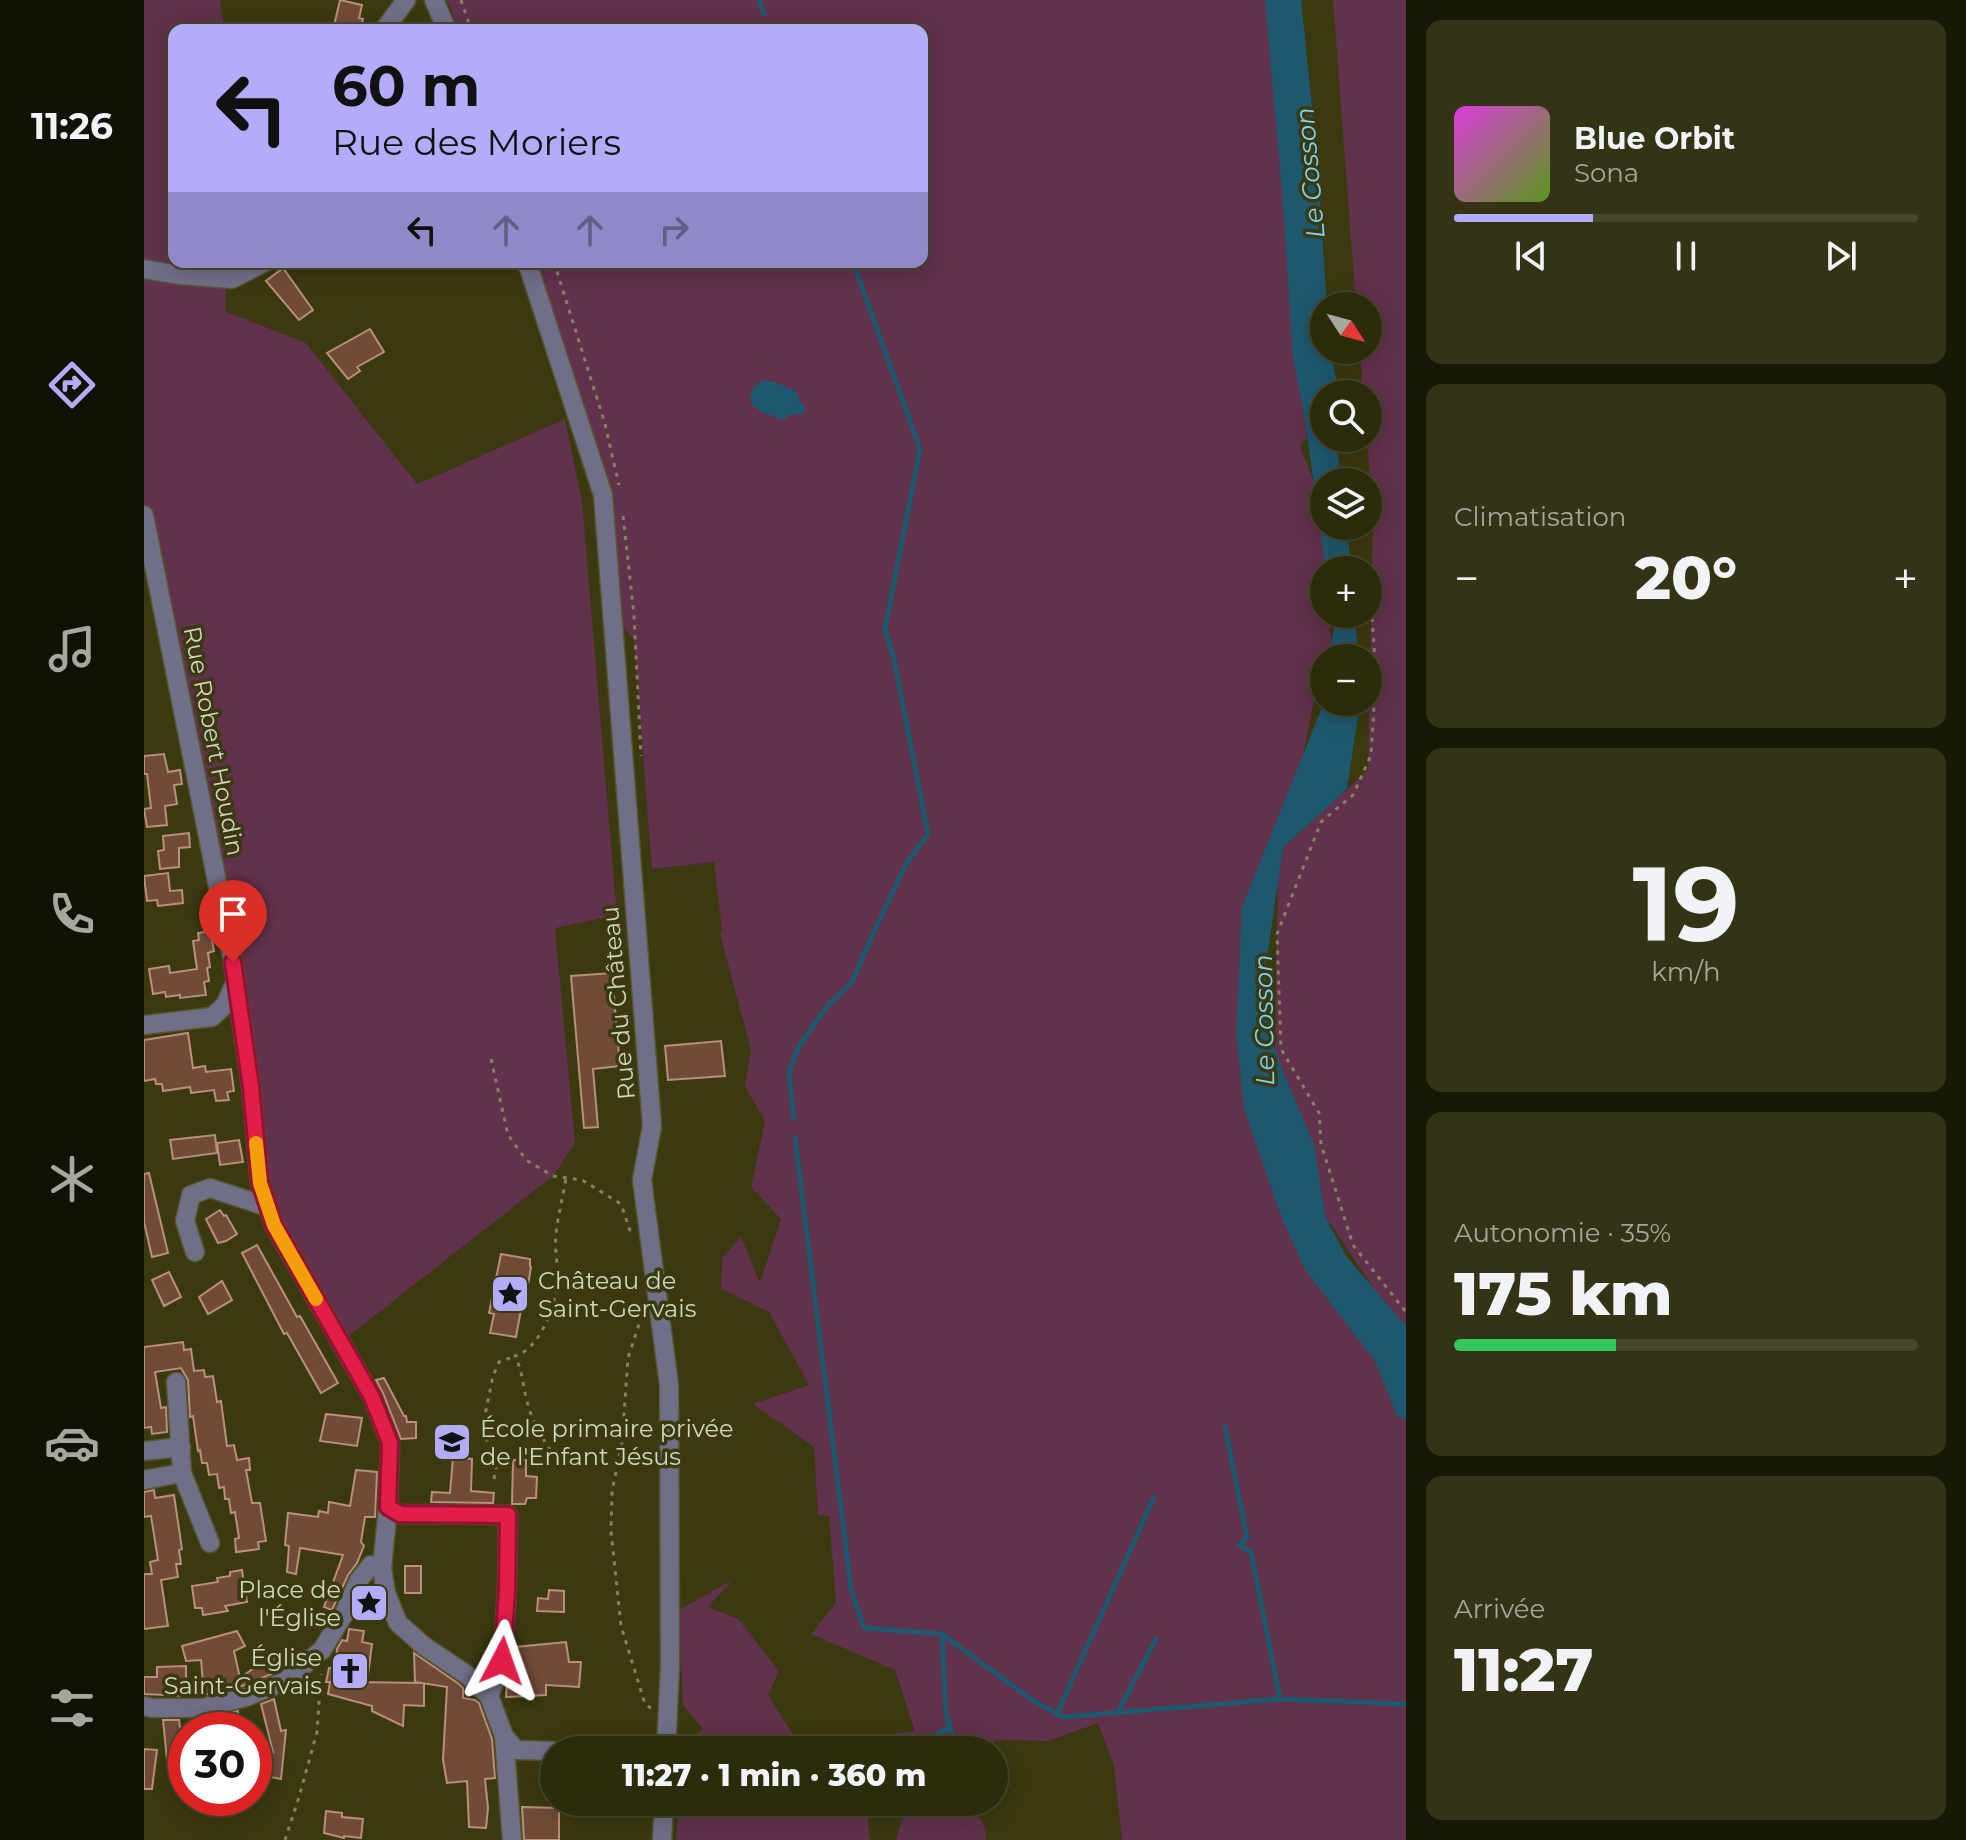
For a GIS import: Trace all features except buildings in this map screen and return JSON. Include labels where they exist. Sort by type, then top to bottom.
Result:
[{"type":"street","points":[[388,24],[406,0]]},
{"type":"street","points":[[434,0],[444,24]]},
{"type":"street","points":[[144,269],[232,279],[253,268]]},
{"type":"street","name":"Rue du Château","points":[[529,268],[603,495],[652,1126],[642,1180],[669,1385],[670,1666],[666,1736]]},
{"type":"street","name":"Rue Robert Houdin","points":[[144,515],[230,946],[260,1183],[274,1225],[372,1397],[390,1443],[382,1568],[386,1593],[398,1623],[424,1646],[467,1675],[489,1696]]},
{"type":"street","points":[[144,1025],[212,1017],[225,1005],[235,983]]},
{"type":"street","points":[[212,1017],[226,1025],[245,1046]]},
{"type":"street","points":[[195,1252],[185,1221],[191,1195],[210,1188],[268,1207]]},
{"type":"street","points":[[176,1382],[182,1473],[210,1543]]},
{"type":"street","points":[[144,1451],[181,1447]]},
{"type":"street","points":[[144,1480],[182,1473]]},
{"type":"street","points":[[388,1507],[400,1514],[508,1515],[502,1661],[489,1696],[504,1736],[512,1840]]},
{"type":"street","points":[[144,1706],[202,1708],[246,1697],[285,1681],[322,1650],[344,1614],[359,1580],[371,1565],[382,1568]]},
{"type":"street","points":[[504,1736],[516,1750],[540,1751]]},
{"type":"street","points":[[662,1840],[663,1816]]},
{"type":"path","points":[[461,0],[469,24]]},
{"type":"path","points":[[1373,628],[1376,675],[1371,755],[1353,795],[1321,822],[1277,934],[1281,1049],[1319,1113],[1321,1144],[1353,1245],[1406,1312]]},
{"type":"path","points":[[491,1059],[508,1135],[526,1160],[553,1176],[582,1180],[621,1204],[635,1247]]},
{"type":"path","points":[[494,1479],[497,1461],[485,1437],[485,1415],[493,1376],[499,1362],[524,1354],[543,1329],[552,1309],[557,1284],[555,1237],[566,1178]]},
{"type":"path","points":[[642,1315],[628,1358],[622,1443],[612,1491],[611,1531],[621,1626],[645,1704],[667,1721]]},
{"type":"path","points":[[515,1356],[522,1370],[528,1408],[561,1467]]},
{"type":"path","points":[[285,1840],[317,1732],[322,1650]]},
{"type":"shaded area","points":[[144,0],[220,0],[223,24],[168,24],[168,268],[227,268],[225,311],[306,343],[417,484],[565,419],[582,502],[617,915],[555,928],[575,1143],[553,1176],[346,1338],[266,1217],[156,553],[144,520]]},
{"type":"shaded area","points":[[445,0],[1274,0],[1310,435],[1300,446],[1310,472],[1310,540],[1324,540],[1325,556],[1310,556],[1310,628],[1330,628],[1331,644],[1310,644],[1311,716],[1299,776],[1242,907],[1245,1029],[1397,1416],[1406,1420],[1406,1840],[1122,1840],[1114,1766],[1098,1723],[1048,1741],[1008,1740],[1008,1736],[879,1736],[915,1731],[895,1670],[811,1634],[836,1603],[829,1516],[818,1515],[814,1447],[753,1404],[809,1385],[769,1312],[721,1289],[722,1258],[741,1237],[760,1283],[781,1219],[751,1187],[765,1121],[745,1086],[751,1050],[720,934],[722,929],[714,862],[652,869],[634,639],[621,625],[606,480],[537,268],[928,268],[928,24],[456,24],[450,5]]},
{"type":"shaded area","points":[[1333,0],[1406,0],[1406,1336],[1325,1216],[1274,1085],[1278,882],[1283,848],[1368,770],[1369,716],[1382,716],[1382,644],[1370,644],[1371,628],[1382,628],[1382,556],[1372,556],[1373,540],[1382,540],[1382,468],[1369,468],[1368,452],[1382,452],[1382,380],[1362,380],[1361,364],[1382,364],[1382,292],[1355,292]]},
{"type":"shaded area","points":[[732,1580],[708,1607],[738,1619],[779,1671],[768,1695],[794,1736],[696,1736],[703,1729],[683,1705],[679,1610]]},
{"type":"shaded area","points":[[678,1816],[867,1816],[870,1840],[676,1840]]},
{"type":"shaded area","points":[[903,1816],[979,1816],[986,1840],[896,1840]]},
{"type":"water","name":"Le Cosson","points":[[1265,0],[1301,0],[1316,145],[1326,292],[1310,292],[1310,364],[1333,364],[1336,380],[1310,380],[1310,452],[1337,452],[1340,468],[1312,468],[1293,357]]},
{"type":"water","points":[[760,381],[772,381],[796,391],[806,408],[803,414],[793,414],[783,420],[754,407],[750,397]]},
{"type":"water","points":[[1322,540],[1348,540],[1350,556],[1324,556]]},
{"type":"water","points":[[1334,628],[1356,628],[1357,644],[1331,644]]},
{"type":"water","name":"Le Cosson","points":[[1318,716],[1358,716],[1347,789],[1283,848],[1265,972],[1268,1030],[1314,1144],[1325,1216],[1346,1256],[1406,1326],[1406,1420],[1397,1416],[1375,1361],[1305,1270],[1281,1216],[1244,1109],[1236,1031],[1242,907]]},
{"type":"waterway","points":[[759,0],[764,14]]},
{"type":"waterway","points":[[794,1119],[789,1072],[799,1046],[828,1005],[852,982],[906,864],[928,834],[894,659],[885,629],[920,449],[855,268]]},
{"type":"waterway","points":[[795,1138],[851,1589],[864,1628],[942,1634],[1032,1700],[1063,1717],[1280,1699],[1406,1704]]},
{"type":"waterway","points":[[1225,1427],[1247,1538],[1239,1545],[1251,1552],[1280,1699]]},
{"type":"waterway","points":[[1057,1714],[1154,1497]]},
{"type":"waterway","points":[[942,1634],[946,1714],[953,1736]]},
{"type":"waterway","points":[[1118,1712],[1156,1639]]},
{"type":"waterway","points":[[934,1736],[950,1727]]},
{"type":"slow traffic","points":[[256,1143],[260,1183],[274,1225],[316,1299]]},
{"type":"place","name":"Château de Saint-Gervais","points":[[510,1294]]},
{"type":"place","name":"École primaire privée de l'Enfant Jésus","points":[[452,1442]]},
{"type":"place","name":"Place de l'Église","points":[[369,1603]]},
{"type":"place","name":"Église Saint-Gervais","points":[[350,1671]]},
{"type":"route","points":[[233,962],[251,1087],[260,1183],[274,1225],[372,1397],[390,1443],[388,1507],[400,1514],[508,1515],[502,1661]]}]
